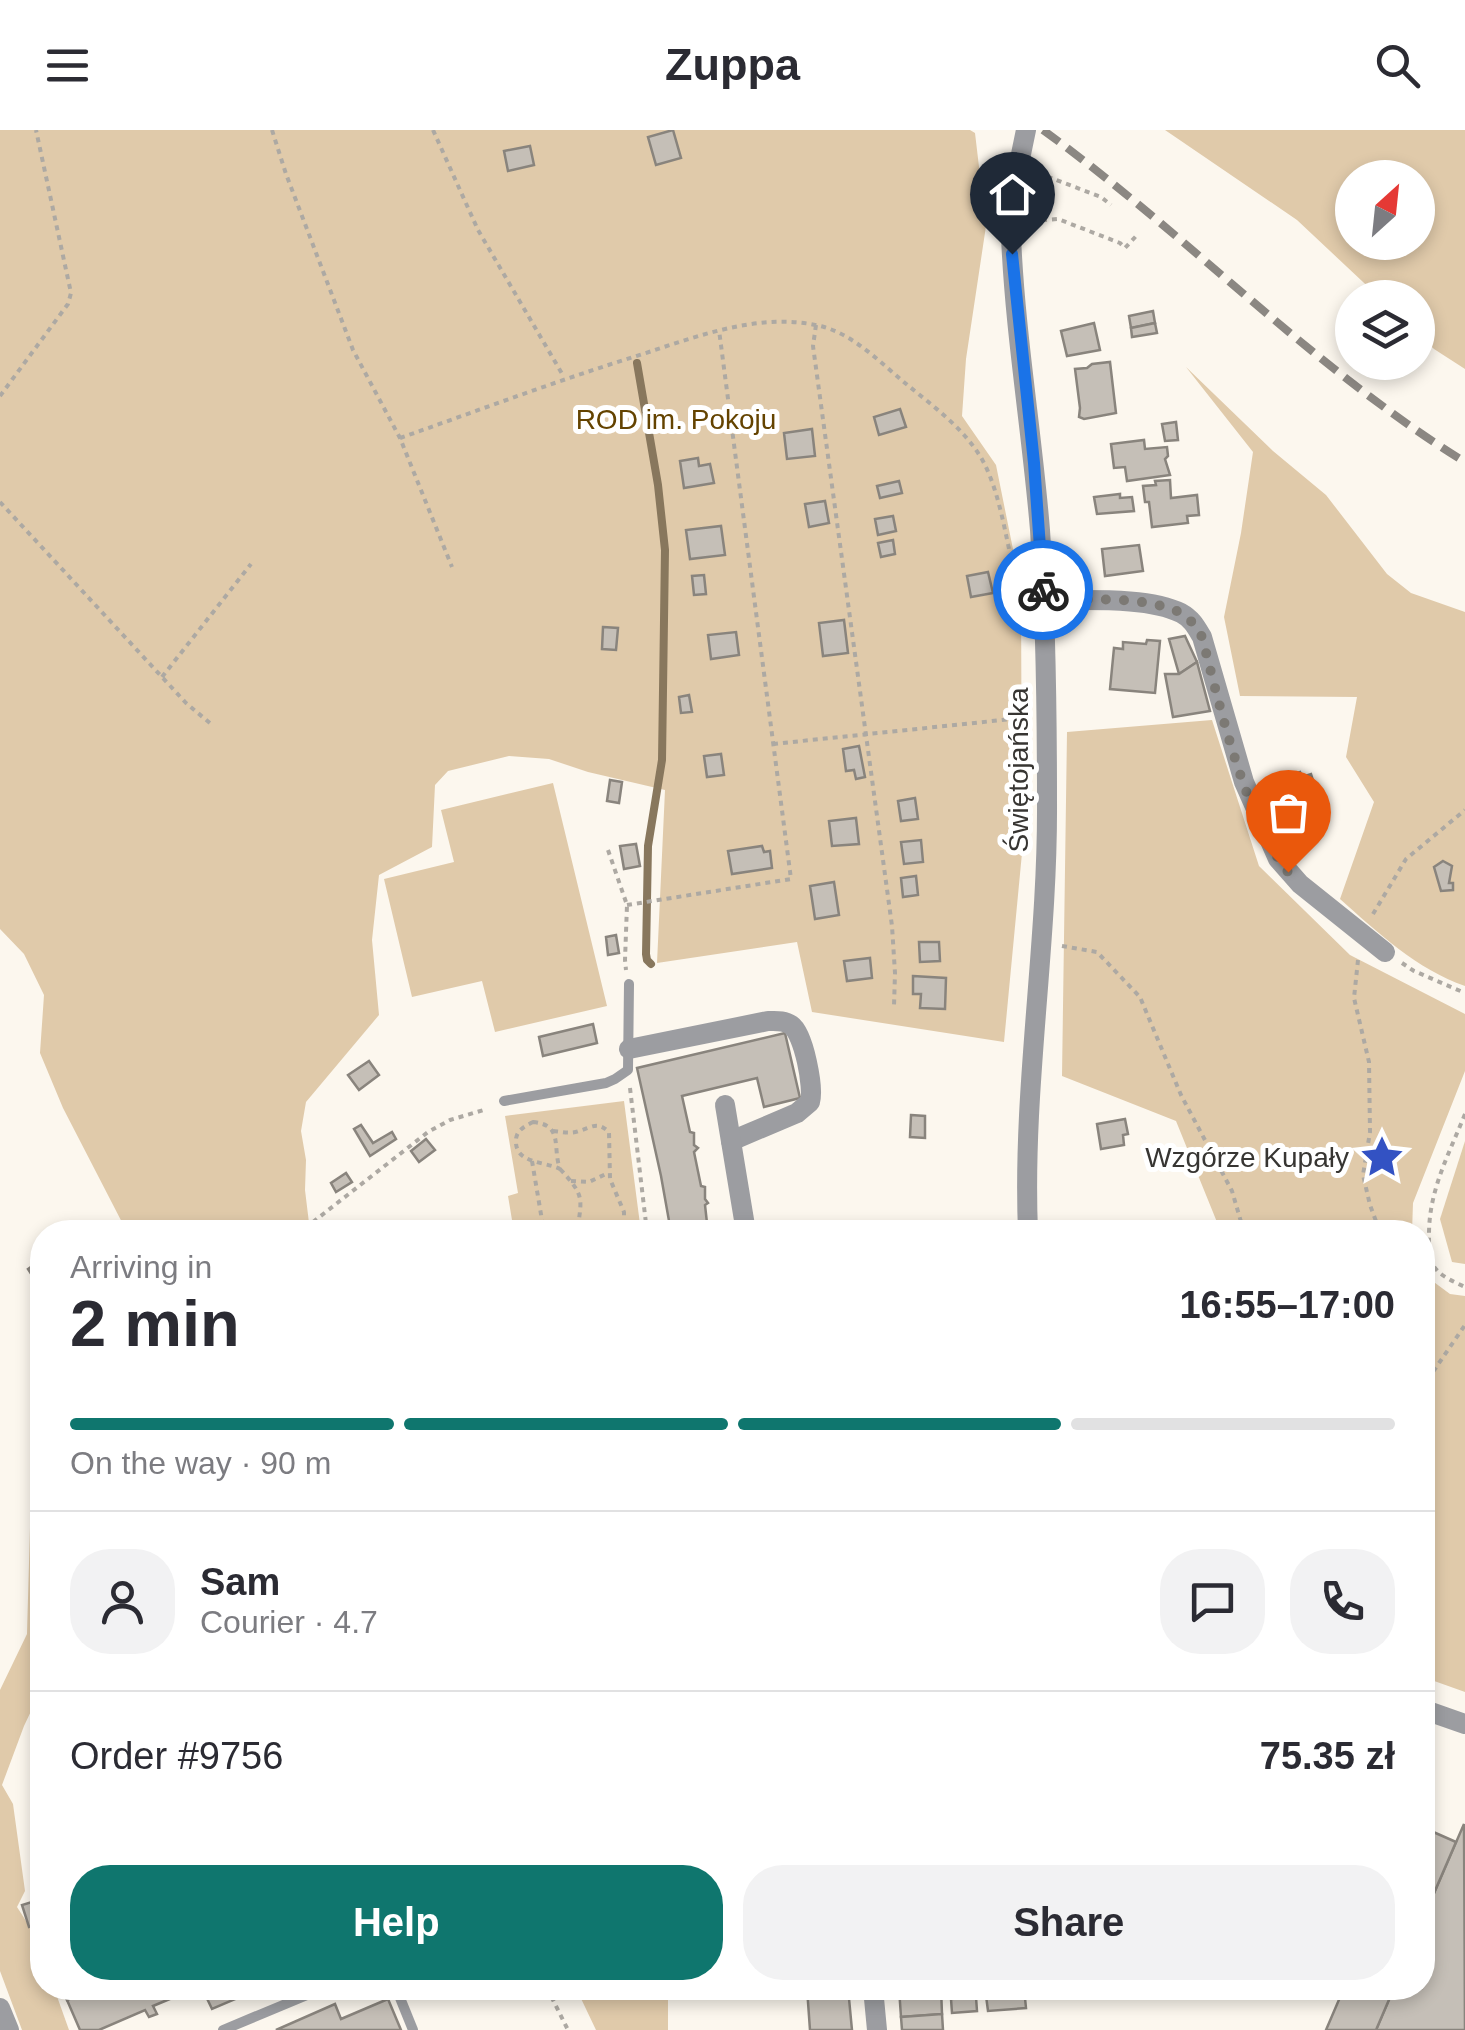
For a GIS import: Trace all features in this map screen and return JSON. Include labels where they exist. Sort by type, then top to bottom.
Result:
[{"type":"street","name":"Świętojańska","points":[[1026,130],[1015,178],[1011,236],[1044,600],[1048,805],[1043,943],[1029,1122],[1028,1220]]},
{"type":"street","points":[[1044,600],[1159,606],[1193,622],[1202,637],[1244,782],[1272,848],[1300,884],[1386,952]]},
{"type":"street","points":[[628,1060],[768,1022],[780,1021],[794,1027],[800,1036],[812,1088],[810,1102],[798,1113],[732,1141]]},
{"type":"street","points":[[725,1105],[744,1220]]},
{"type":"street","points":[[1435,1714],[1465,1724]]},
{"type":"street","points":[[874,2000],[877,2030]]},
{"type":"street","points":[[0,2008],[9,2030]]},
{"type":"lane","points":[[504,1101],[616,1080],[628,1060],[629,984]]},
{"type":"lane","points":[[223,2030],[295,2000]]},
{"type":"lane","points":[[401,2000],[413,2030]]},
{"type":"path","points":[[0,396],[68,304],[71,293],[36,130]]},
{"type":"path","points":[[272,130],[353,350],[400,438],[452,567]]},
{"type":"path","points":[[433,130],[478,230],[565,379]]},
{"type":"path","points":[[1032,171],[1101,197],[1111,205]]},
{"type":"path","points":[[1028,222],[1058,220],[1126,248],[1138,234]]},
{"type":"path","points":[[400,438],[719,330],[781,323],[830,328],[866,351],[943,414],[972,446],[985,466],[994,492],[1021,589]]},
{"type":"path","points":[[816,325],[813,346],[892,926],[894,1006]]},
{"type":"path","points":[[627,905],[791,878],[719,330]]},
{"type":"path","points":[[0,502],[186,703],[211,724]]},
{"type":"path","points":[[162,677],[251,564]]},
{"type":"path","points":[[774,744],[1012,719]]},
{"type":"path","points":[[1375,1220],[1364,1176],[1370,1132],[1369,1062],[1354,998],[1362,934],[1406,858],[1465,810]]},
{"type":"path","points":[[608,850],[627,905],[624,960],[629,984]]},
{"type":"path","points":[[1043,943],[1097,952],[1140,996],[1181,1095],[1232,1191],[1240,1220]]},
{"type":"path","points":[[1386,952],[1465,994]]},
{"type":"path","points":[[628,1060],[646,1220]]},
{"type":"path","points":[[316,1220],[428,1132],[504,1101]]},
{"type":"path","points":[[1430,1220],[1440,1172],[1465,1114]]},
{"type":"path","points":[[560,1169],[553,1131],[539,1122],[521,1128],[517,1146],[524,1158],[560,1169],[577,1191],[582,1208],[580,1220]]},
{"type":"path","points":[[553,1131],[572,1132],[592,1125],[606,1128],[610,1137],[612,1188],[624,1220]]},
{"type":"path","points":[[532,1161],[542,1220]]},
{"type":"path","points":[[570,1181],[589,1182],[609,1172]]},
{"type":"path","points":[[1435,1268],[1465,1287]]},
{"type":"path","points":[[1435,1369],[1465,1326]]},
{"type":"path","points":[[553,2000],[568,2030]]},
{"type":"green space","name":"ROD im. Pokoju","points":[[0,130],[975,133],[986,226],[966,359],[962,416],[996,465],[1021,589],[1022,853],[1004,1042],[812,1012],[797,942],[657,963],[665,790],[549,759],[509,756],[448,771],[435,785],[432,847],[379,875],[372,940],[379,1015],[306,1102],[301,1131],[309,1220],[121,1220],[63,1108],[40,1053],[44,995],[24,954],[0,929]]},
{"type":"green space","points":[[1165,130],[1465,130],[1465,369],[1435,350],[1435,280],[1361,280],[1340,260],[1435,260],[1435,160],[1335,160],[1335,256],[1297,220]]},
{"type":"green space","points":[[1186,367],[1273,451],[1326,495],[1387,574],[1411,593],[1465,612],[1465,986],[1415,960],[1340,899],[1374,802],[1346,757],[1357,697],[1240,696],[1224,617],[1253,452]]},
{"type":"green space","points":[[1212,720],[1259,866],[1350,955],[1465,1014],[1465,1071],[1413,1203],[1412,1220],[1216,1220],[1176,1121],[1062,1076],[1067,732]]},
{"type":"green space","points":[[553,783],[607,1006],[495,1032],[482,981],[412,997],[384,879],[454,862],[441,810]]},
{"type":"green space","points":[[624,1101],[639,1220],[512,1220],[508,1196],[518,1193],[505,1116]]},
{"type":"green space","points":[[1465,1141],[1465,1264],[1452,1262],[1440,1219]]},
{"type":"green space","points":[[1435,1283],[1450,1294],[1465,1296],[1465,1692],[1435,1681]]},
{"type":"green space","points":[[30,1528],[30,1713],[2,1785],[13,1804],[25,1891],[17,1907],[30,1928],[30,2000],[58,2000],[69,2030],[22,2030],[0,1971],[0,1690],[27,1634]]},
{"type":"green space","points":[[582,2000],[668,2000],[668,2030],[596,2030]]},
{"type":"building","points":[[673,130],[681,158],[656,165],[648,137]]},
{"type":"building","points":[[530,146],[534,165],[508,171],[504,151]]},
{"type":"building","points":[[1153,311],[1155,323],[1131,328],[1129,316]]},
{"type":"building","points":[[1094,323],[1100,350],[1067,356],[1061,331]]},
{"type":"building","points":[[1155,323],[1157,333],[1132,337],[1131,328]]},
{"type":"building","points":[[1110,362],[1116,413],[1079,417],[1075,369]]},
{"type":"building","points":[[900,409],[906,427],[879,435],[874,417]]},
{"type":"building","points":[[1176,422],[1178,440],[1165,441],[1162,424]]},
{"type":"building","points":[[812,429],[815,456],[787,459],[784,433]]},
{"type":"building","points":[[1144,440],[1145,449],[1167,447],[1165,459],[1170,475],[1127,481],[1125,467],[1114,468],[1111,444]]},
{"type":"building","points":[[698,458],[699,466],[710,464],[714,483],[684,488],[680,461]]},
{"type":"building","points":[[1170,480],[1171,498],[1197,495],[1199,515],[1187,516],[1188,523],[1152,527],[1143,486]]},
{"type":"building","points":[[899,481],[902,493],[880,498],[877,486]]},
{"type":"building","points":[[1120,494],[1120,498],[1132,497],[1134,511],[1097,514],[1094,497]]},
{"type":"building","points":[[825,501],[829,523],[809,527],[805,504]]},
{"type":"building","points":[[893,516],[896,531],[878,535],[875,519]]},
{"type":"building","points":[[721,526],[725,555],[690,559],[686,530]]},
{"type":"building","points":[[893,540],[895,554],[881,557],[878,543]]},
{"type":"building","points":[[1139,545],[1143,571],[1105,576],[1102,549]]},
{"type":"building","points":[[988,572],[993,593],[971,597],[967,576]]},
{"type":"building","points":[[704,575],[706,594],[694,595],[692,576]]},
{"type":"building","points":[[844,620],[848,653],[823,656],[819,623]]},
{"type":"building","points":[[603,627],[618,628],[616,650],[602,649]]},
{"type":"building","points":[[736,632],[739,655],[711,659],[708,635]]},
{"type":"building","points":[[1185,636],[1197,662],[1179,674],[1169,639]]},
{"type":"building","points":[[1147,640],[1160,641],[1155,693],[1110,689],[1114,648],[1123,649],[1123,642],[1146,644]]},
{"type":"building","points":[[1197,662],[1210,711],[1173,717],[1165,674],[1179,674]]},
{"type":"building","points":[[689,695],[692,712],[681,713],[679,697]]},
{"type":"building","points":[[859,746],[865,777],[856,779],[854,770],[846,771],[843,749]]},
{"type":"building","points":[[721,754],[724,775],[707,777],[704,756]]},
{"type":"building","points":[[1300,772],[1302,777],[1311,774],[1320,803],[1288,813],[1276,779]]},
{"type":"building","points":[[610,780],[622,782],[619,803],[607,801]]},
{"type":"building","points":[[915,798],[918,819],[901,821],[898,801]]},
{"type":"building","points":[[856,818],[859,844],[832,846],[829,821]]},
{"type":"building","points":[[921,840],[923,862],[904,864],[901,842]]},
{"type":"building","points":[[636,844],[640,866],[624,869],[620,846]]},
{"type":"building","points":[[762,846],[764,852],[770,851],[772,868],[732,874],[728,851]]},
{"type":"building","points":[[1443,861],[1452,866],[1449,883],[1453,883],[1453,890],[1441,891],[1434,867]]},
{"type":"building","points":[[916,876],[918,895],[903,897],[901,878]]},
{"type":"building","points":[[834,882],[839,915],[815,919],[810,886]]},
{"type":"building","points":[[616,935],[619,953],[608,955],[606,937]]},
{"type":"building","points":[[919,942],[939,942],[940,961],[920,962]]},
{"type":"building","points":[[870,958],[872,978],[847,981],[844,961]]},
{"type":"building","points":[[913,976],[946,978],[945,1009],[920,1008],[921,994],[913,994]]},
{"type":"building","points":[[593,1024],[597,1043],[543,1056],[539,1037]]},
{"type":"building","points":[[785,1033],[800,1098],[764,1107],[757,1078],[682,1096],[698,1148],[694,1152],[708,1203],[707,1220],[669,1220],[637,1068]]},
{"type":"building","points":[[369,1061],[379,1075],[359,1090],[348,1075]]},
{"type":"building","points":[[911,1115],[925,1116],[925,1138],[910,1137]]},
{"type":"building","points":[[1125,1119],[1128,1134],[1123,1135],[1124,1145],[1101,1149],[1097,1124]]},
{"type":"building","points":[[361,1125],[373,1143],[392,1132],[396,1139],[370,1156],[354,1129]]},
{"type":"building","points":[[426,1139],[435,1150],[419,1162],[411,1151]]},
{"type":"building","points":[[346,1173],[352,1182],[336,1192],[331,1183]]},
{"type":"building","points":[[1464,1824],[1465,2030],[1376,2030],[1389,2000],[1435,2000],[1435,1891]]},
{"type":"building","points":[[1435,1833],[1456,1842],[1435,1891]]},
{"type":"building","points":[[30,1903],[30,1927],[29,1927],[22,1905]]},
{"type":"building","points":[[67,2000],[167,2000],[153,2006],[157,2014],[149,2017],[145,2010],[99,2030],[80,2030]]},
{"type":"building","points":[[208,2000],[233,2000],[212,2009]]},
{"type":"building","points":[[388,2000],[401,2030],[276,2030],[335,2004],[341,2019]]},
{"type":"building","points":[[808,2000],[849,2000],[852,2030],[810,2030]]},
{"type":"building","points":[[900,2000],[941,2000],[942,2014],[901,2017]]},
{"type":"building","points":[[951,2000],[976,2000],[977,2011],[952,2013]]},
{"type":"building","points":[[987,2000],[1025,2000],[1026,2008],[988,2011]]},
{"type":"building","points":[[1339,2000],[1389,2000],[1376,2030],[1326,2030]]},
{"type":"building","points":[[942,2014],[943,2030],[902,2030],[901,2017]]},
{"type":"waterway","points":[[637,363],[665,550],[662,760],[648,846],[646,954],[651,964]]},
{"type":"railway","points":[[1043,130],[1355,385],[1465,462]]},
{"type":"way so far","points":[[1043,590],[1044,600],[1159,606],[1193,622],[1202,637],[1244,782],[1272,848],[1288,872]]},
{"type":"place","name":"Wzgórze Kupały","points":[[1382,1157]]},
{"type":"route","points":[[1012,254],[1043,590]]}]
